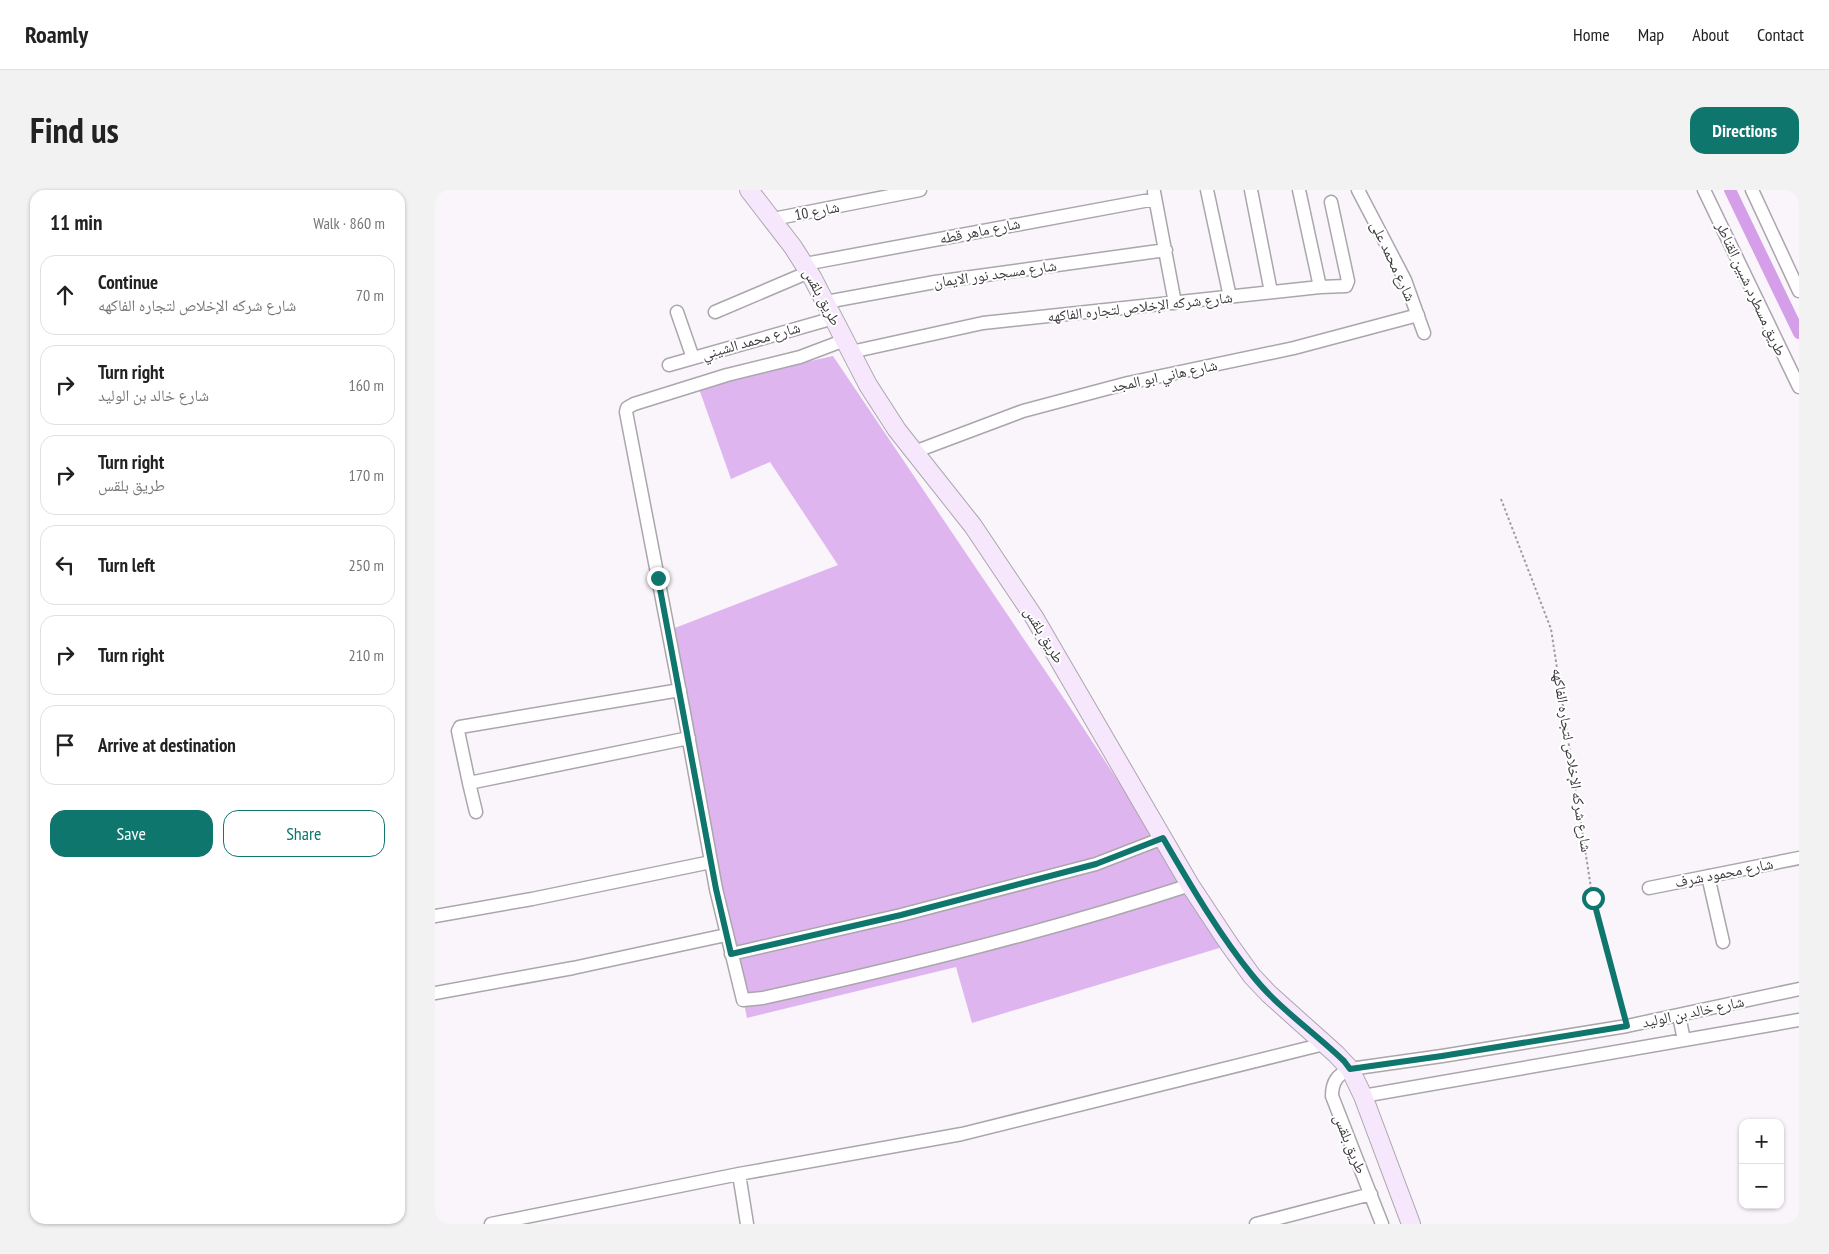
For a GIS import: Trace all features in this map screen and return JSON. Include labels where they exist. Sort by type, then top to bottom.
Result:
[{"type":"main road","name":"طريق بلقس","points":[[749,190],[773,219],[807,268],[879,404],[897,430],[973,526],[1033,616],[1190,885],[1252,976],[1269,994],[1344,1061],[1350,1069],[1363,1096],[1411,1224]]},
{"type":"street","name":"شارع 10","points":[[773,219],[920,190]]},
{"type":"street","points":[[1207,190],[1230,297]]},
{"type":"street","points":[[1251,190],[1271,292]]},
{"type":"street","points":[[1299,190],[1320,287]]},
{"type":"street","name":"شارع محمد على","points":[[1358,190],[1405,280],[1424,333]]},
{"type":"street","name":"طريق مسطرد, شبين القناطر","points":[[1704,190],[1799,387]]},
{"type":"street","points":[[1752,190],[1799,291]]},
{"type":"street","points":[[1155,194],[1175,303]]},
{"type":"street","name":"شارع ماهر قطه","points":[[715,312],[807,268],[1155,194]]},
{"type":"street","name":"شارع شركه الإخلاص لتجاره الفاكهه","points":[[679,690],[626,412],[627,408],[634,404],[727,375],[800,357],[848,346],[983,323],[1344,286],[1348,284],[1331,202]]},
{"type":"street","name":"شارع مسجد نور الايمان","points":[[825,302],[935,282],[1165,250]]},
{"type":"street","points":[[677,312],[693,358]]},
{"type":"street","name":"شارع هاني ابو المجد","points":[[914,452],[1006,416],[1041,406],[1129,383],[1294,348],[1418,315]]},
{"type":"street","name":"شارع محمد الشيني","points":[[669,365],[834,318]]},
{"type":"street","points":[[476,812],[458,732],[460,727],[679,690],[726,935],[742,999],[747,1001],[943,956],[1119,908],[1190,885]]},
{"type":"street","points":[[469,783],[689,738]]},
{"type":"street","points":[[731,954],[892,918],[1096,864],[1163,838]]},
{"type":"street","name":"شارع محمود شرف","points":[[1649,888],[1799,858]]},
{"type":"street","points":[[435,916],[532,899],[711,862]]},
{"type":"street","points":[[1708,876],[1723,942]]},
{"type":"street","points":[[435,993],[573,968],[726,935]]},
{"type":"street","name":"شارع خالد بن الوليد","points":[[1350,1069],[1627,1026],[1799,989]]},
{"type":"street","points":[[1679,1016],[1684,1040]]},
{"type":"street","points":[[1363,1096],[1799,1020]]},
{"type":"street","points":[[491,1224],[739,1174],[962,1134],[1324,1044]]},
{"type":"street","name":"طريق بلقس","points":[[1350,1069],[1341,1073],[1335,1079],[1332,1087],[1332,1096],[1382,1224]]},
{"type":"street","points":[[739,1174],[747,1224]]},
{"type":"street","points":[[1256,1224],[1371,1194]]},
{"type":"path","name":"شارع شركه الإخلاص لتجاره الفاكهه","points":[[1501,499],[1551,629],[1591,888],[1627,1026]]},
{"type":"shaded area","points":[[833,356],[1069,706],[1226,946],[972,1023],[956,967],[747,1018],[667,631],[838,565],[770,462],[731,479],[698,386]]},
{"type":"waterway","points":[[1730,190],[1799,333]]},
{"type":"route","points":[[658,578],[716,889],[731,954],[901,915],[1096,864],[1163,838],[1190,885],[1252,976],[1269,994],[1344,1061],[1350,1069],[1627,1026],[1593,898]]}]
